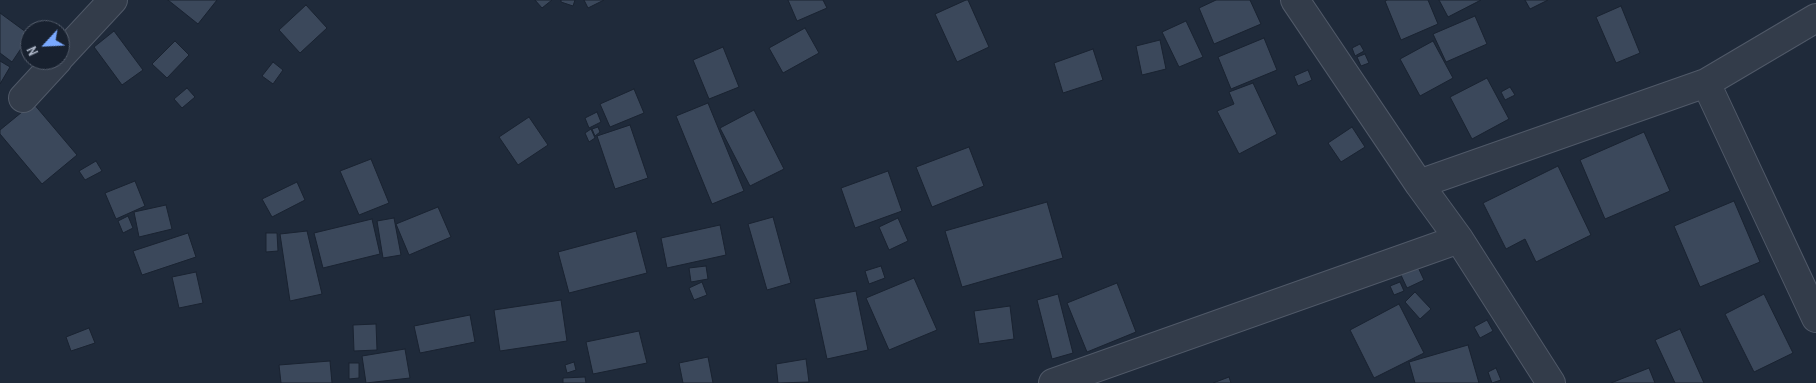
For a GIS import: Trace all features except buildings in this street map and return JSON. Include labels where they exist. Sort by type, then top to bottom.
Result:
[{"type":"street","points":[[70,47],[112,0]]},
{"type":"street","points":[[1295,0],[1419,184],[1459,239],[1551,383]]},
{"type":"street","points":[[1419,184],[1706,83],[1816,18]]},
{"type":"street","points":[[23,98],[49,70]]},
{"type":"street","points":[[1706,83],[1816,318]]},
{"type":"street","points":[[1053,383],[1459,239]]}]
